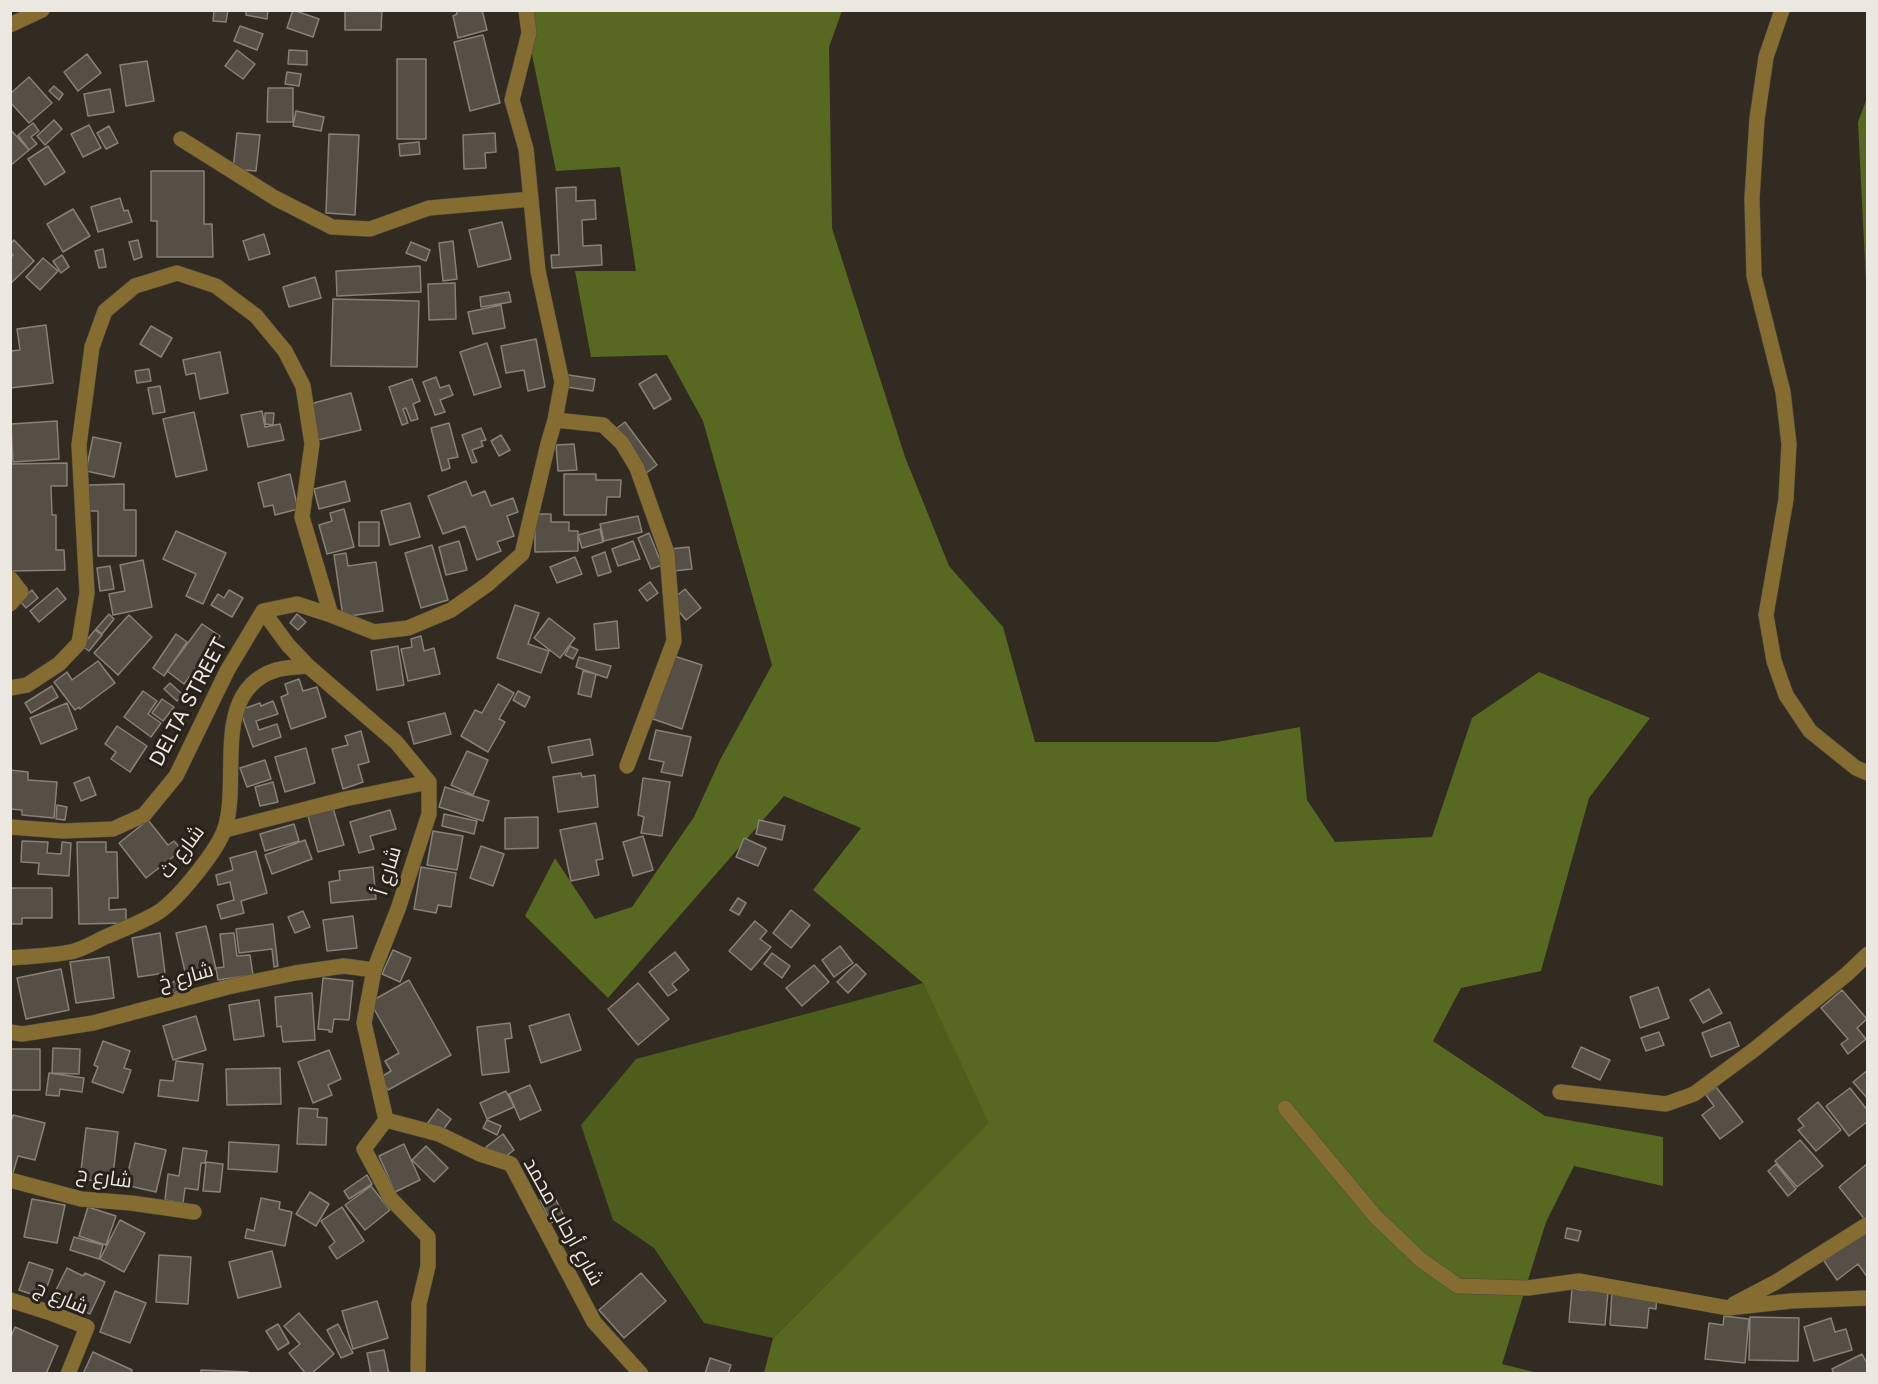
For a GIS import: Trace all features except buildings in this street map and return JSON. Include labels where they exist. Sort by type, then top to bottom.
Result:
[{"type":"street","points":[[10,25],[42,10]]},
{"type":"street","points":[[225,830],[345,799],[429,783],[396,742],[308,666],[288,645],[263,611],[297,604],[374,632],[408,628],[451,610],[522,554],[562,382],[538,271],[526,149],[512,100],[529,33],[526,10]]},
{"type":"street","points":[[1782,10],[1766,57],[1757,119],[1752,198],[1754,276],[1783,392],[1788,444],[1786,500],[1766,615],[1774,660],[1786,695],[1810,731],[1856,768],[1868,773]]},
{"type":"street","points":[[181,139],[275,198],[332,227],[370,229],[429,208],[531,199]]},
{"type":"street","points":[[10,688],[27,685],[59,664],[79,643],[87,593],[79,445],[92,347],[105,311],[135,286],[177,273],[216,286],[256,316],[285,351],[303,386],[312,444],[302,517],[330,615]]},
{"type":"street","points":[[555,420],[603,425],[622,443],[637,468],[667,553],[674,642],[627,766]]},
{"type":"street","points":[[10,578],[21,592],[10,604]]},
{"type":"street","name":"DELTA STREET","points":[[10,827],[63,831],[113,829],[144,815],[176,776],[228,671],[263,611]]},
{"type":"street","name":"شارع ث","points":[[10,958],[71,952],[158,912],[203,865],[225,830],[231,796],[231,736],[240,701],[254,681],[266,674],[279,669],[308,666]]},
{"type":"street","name":"شارع أ","points":[[386,1120],[364,1023],[374,970],[398,909],[429,814],[429,783]]},
{"type":"street","points":[[1560,1092],[1666,1104],[1694,1094],[1755,1049],[1868,954]]},
{"type":"street","name":"شارع خ","points":[[10,1032],[22,1034],[93,1023],[228,987],[295,973],[344,966],[374,970]]},
{"type":"street","points":[[1284,1108],[1375,1216],[1420,1260],[1458,1286],[1528,1288],[1579,1281],[1728,1308],[1791,1301],[1868,1298]]},
{"type":"street","points":[[386,1120],[363,1149],[391,1198],[428,1237],[428,1266],[419,1304],[418,1374]]},
{"type":"street","name":"شارع أرحاب محمد","points":[[386,1120],[439,1134],[480,1154],[511,1164],[594,1322],[641,1374]]},
{"type":"street","name":"شارع ح","points":[[10,1180],[81,1198],[194,1212]]},
{"type":"street","points":[[1728,1308],[1776,1282],[1868,1224]]},
{"type":"street","name":"شارع ج","points":[[10,1300],[87,1327],[68,1374]]},
{"type":"green space","points":[[523,11],[842,11],[829,47],[832,228],[905,457],[949,566],[1003,627],[1035,742],[1217,742],[1300,727],[1307,800],[1335,842],[1432,837],[1472,718],[1539,672],[1650,718],[1589,798],[1541,971],[1461,988],[1433,1041],[1545,1116],[1663,1137],[1663,1186],[1574,1166],[1546,1222],[1502,1364],[1538,1373],[764,1373],[773,1338],[989,1123],[923,983],[813,890],[861,828],[784,796],[608,998],[525,916],[555,858],[595,919],[632,907],[694,817],[720,760],[772,665],[703,421],[667,355],[591,357],[575,271],[636,271],[620,167],[556,171]]},
{"type":"green space","points":[[1867,98],[1867,302],[1858,122]]},
{"type":"green space","points":[[923,983],[990,1123],[773,1338],[704,1323],[654,1248],[613,1220],[581,1125],[636,1059]]}]
